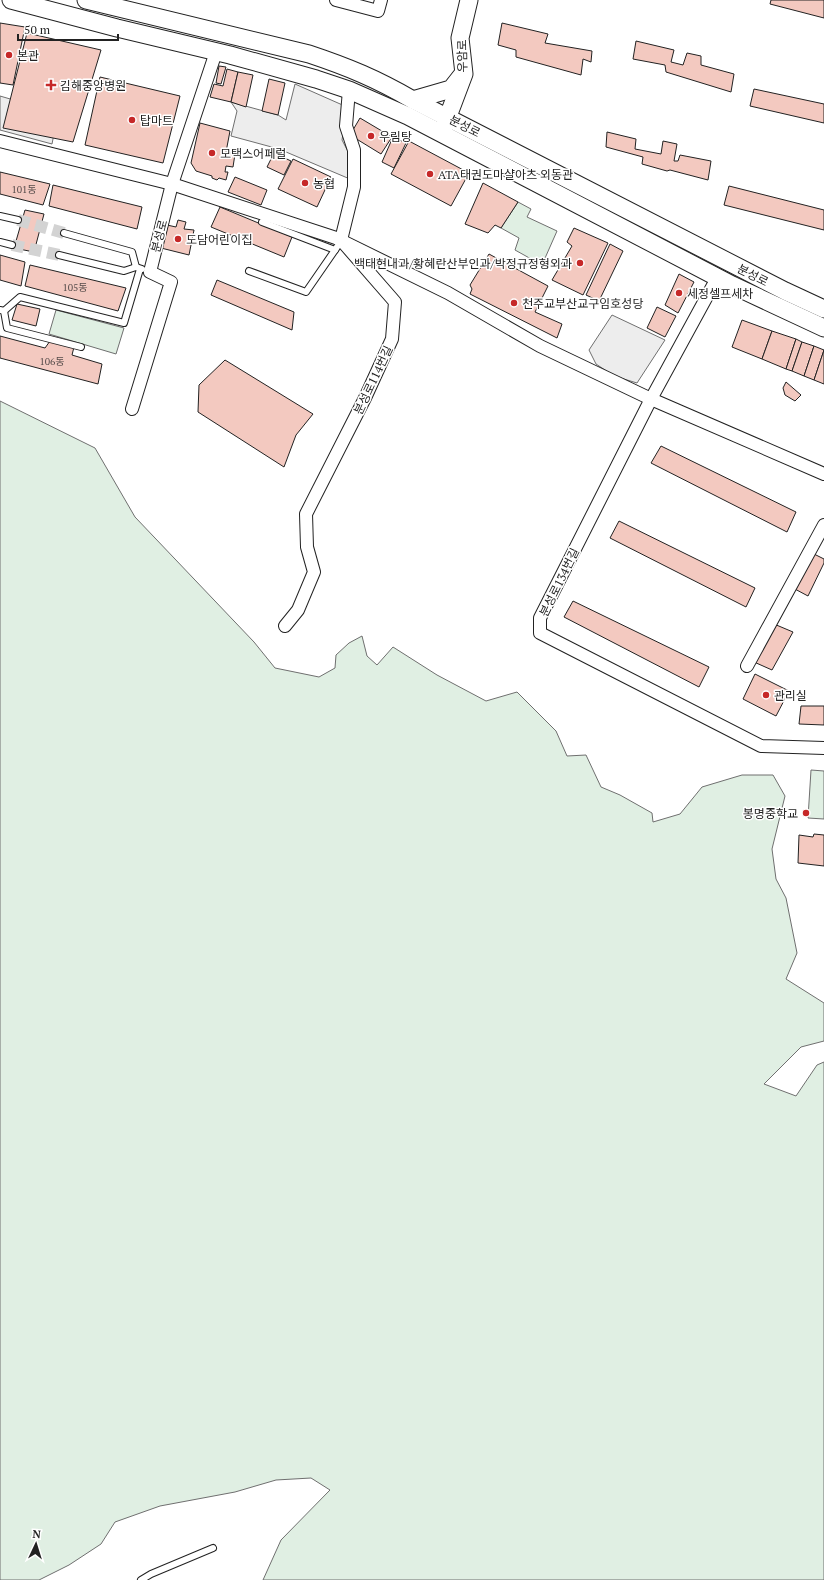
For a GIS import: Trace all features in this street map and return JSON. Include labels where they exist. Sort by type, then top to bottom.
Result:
[{"type":"main road","name":"분성로","points":[[11,0],[216,52],[316,79],[349,90],[408,116],[717,278],[824,328]]},
{"type":"main road","name":"분성로","points":[[86,0],[309,54],[345,66],[383,83],[413,100],[778,288],[824,309]]},
{"type":"main road","name":"우암로","points":[[440,134],[464,74],[460,38],[470,0]]},
{"type":"main road","points":[[413,100],[451,89],[464,74]]},
{"type":"street","points":[[336,0],[378,11],[381,0]]},
{"type":"street","name":"분성로","points":[[142,269],[216,52]]},
{"type":"street","points":[[338,245],[354,187],[354,150],[346,126],[349,90]]},
{"type":"street","points":[[0,141],[172,184],[338,245],[448,293],[540,346],[652,399],[824,474]]},
{"type":"street","name":"분성로114번길","points":[[285,626],[298,610],[314,572],[307,547],[306,514],[365,398],[392,339],[395,302],[338,245]]},
{"type":"street","points":[[132,408],[171,282],[142,269]]},
{"type":"street","name":"분성로134번길","points":[[717,278],[652,399],[540,618],[540,633],[761,746],[824,748]]},
{"type":"street","points":[[747,666],[824,525]]},
{"type":"lane","points":[[0,216],[18,220]]},
{"type":"lane","points":[[249,271],[306,292],[338,245],[262,222]]},
{"type":"lane","points":[[64,233],[132,252],[142,269],[124,323],[20,297],[2,311],[7,328],[81,347]]},
{"type":"lane","points":[[0,242],[12,245]]},
{"type":"lane","points":[[59,255],[124,271],[142,269]]},
{"type":"lane","points":[[141,1580],[151,1574],[213,1548]]},
{"type":"green space","points":[[518,202],[531,209],[527,217],[557,231],[542,265],[515,250],[519,238],[501,228]]},
{"type":"green space","points":[[56,310],[124,328],[116,354],[49,334]]},
{"type":"green space","points":[[0,401],[95,448],[135,517],[254,642],[275,668],[319,677],[335,668],[336,655],[349,643],[362,636],[367,656],[377,665],[393,647],[437,675],[486,701],[517,692],[556,731],[567,756],[586,755],[601,787],[620,795],[652,813],[653,822],[680,814],[702,787],[742,775],[773,775],[785,796],[772,849],[776,879],[786,898],[797,953],[786,979],[824,1003],[824,1041],[801,1047],[764,1084],[796,1096],[817,1065],[824,1062],[824,1580],[263,1580],[281,1540],[330,1490],[311,1478],[276,1480],[235,1492],[160,1506],[115,1522],[101,1544],[69,1565],[39,1580],[0,1580]]},
{"type":"green space","points":[[811,770],[824,771],[824,819],[808,818]]},
{"type":"shaded area","points":[[295,84],[347,107],[342,140],[356,167],[357,182],[279,149],[231,136],[237,111],[231,102],[278,115],[286,120]]},
{"type":"shaded area","points":[[0,96],[58,113],[52,144],[0,130]]},
{"type":"shaded area","points":[[612,315],[665,340],[637,383],[614,376],[596,364],[589,350]]},
{"type":"building","points":[[771,0],[824,0],[824,18],[770,4]]},
{"type":"building","name":"본관","points":[[0,23],[25,27],[13,85],[0,83]]},
{"type":"building","points":[[502,23],[548,34],[545,43],[592,51],[591,62],[583,59],[581,75],[516,57],[516,50],[498,45]]},
{"type":"building","points":[[27,33],[101,50],[73,142],[3,128]]},
{"type":"building","points":[[636,41],[674,50],[671,62],[683,65],[687,53],[701,56],[701,65],[734,74],[731,92],[666,72],[665,65],[633,59]]},
{"type":"building","points":[[219,66],[226,67],[221,84],[216,83]]},
{"type":"building","points":[[227,69],[238,72],[231,102],[210,97],[214,84],[223,86]]},
{"type":"building","points":[[238,72],[253,75],[246,107],[231,102]]},
{"type":"building","name":"탑마트","points":[[100,77],[180,96],[163,163],[85,145]]},
{"type":"building","points":[[269,79],[285,83],[278,115],[262,111]]},
{"type":"building","points":[[754,89],[824,104],[824,123],[750,106]]},
{"type":"building","name":"우림탕","points":[[360,118],[392,137],[381,154],[350,135]]},
{"type":"building","name":"모택스어페럴","points":[[200,123],[230,131],[226,152],[235,154],[233,167],[226,166],[225,172],[228,172],[226,180],[219,178],[217,180],[212,178],[212,176],[196,171],[191,163]]},
{"type":"building","points":[[607,132],[636,139],[635,149],[661,154],[663,141],[677,144],[674,161],[678,161],[680,155],[711,161],[708,180],[642,164],[643,157],[606,147]]},
{"type":"building","points":[[393,137],[406,143],[394,168],[382,162]]},
{"type":"building","name":"ATA태권도마샬아츠 외동관","points":[[409,141],[469,173],[451,206],[391,174]]},
{"type":"building","points":[[274,153],[291,161],[284,175],[267,167]]},
{"type":"building","name":"농협","points":[[293,159],[331,177],[317,207],[278,189]]},
{"type":"building","points":[[0,172],[50,184],[43,205],[0,194]]},
{"type":"building","points":[[235,177],[267,190],[261,205],[228,192]]},
{"type":"building","points":[[483,183],[518,202],[501,228],[495,225],[488,233],[465,224]]},
{"type":"building","points":[[53,185],[142,207],[137,229],[49,206]]},
{"type":"building","points":[[729,186],[824,210],[824,230],[724,205]]},
{"type":"building","points":[[220,207],[292,237],[284,257],[211,227]]},
{"type":"building","points":[[25,210],[44,214],[34,252],[14,248]]},
{"type":"building","name":"도담어린이집","points":[[178,220],[186,222],[184,229],[194,230],[189,255],[161,248],[167,225],[176,227]]},
{"type":"building","name":"백태현내과/황혜란산부인과/박정규정형외과","points":[[574,228],[608,243],[583,295],[552,280],[572,246],[567,242]]},
{"type":"building","points":[[610,244],[623,251],[599,301],[586,295]]},
{"type":"building","name":"천주교부산교구임호성당","points":[[489,254],[548,286],[535,312],[562,324],[557,338],[470,294],[472,289],[470,285]]},
{"type":"building","points":[[0,255],[25,262],[21,286],[0,280]]},
{"type":"building","points":[[30,265],[126,288],[118,311],[25,286]]},
{"type":"building","name":"세정셀프세차","points":[[679,274],[694,282],[678,313],[665,305]]},
{"type":"building","points":[[217,280],[294,312],[292,330],[211,295]]},
{"type":"building","points":[[17,304],[40,309],[36,326],[12,320]]},
{"type":"building","points":[[657,307],[676,316],[665,337],[647,328]]},
{"type":"building","points":[[742,320],[772,331],[762,359],[732,347]]},
{"type":"building","points":[[772,331],[796,339],[786,369],[762,359]]},
{"type":"building","points":[[0,336],[45,348],[50,341],[74,347],[72,355],[102,364],[98,384],[0,358]]},
{"type":"building","points":[[796,339],[802,342],[792,371],[786,369]]},
{"type":"building","points":[[802,342],[814,346],[804,376],[792,371]]},
{"type":"building","points":[[814,346],[824,350],[814,380],[804,376]]},
{"type":"building","points":[[824,350],[824,384],[814,380]]},
{"type":"building","points":[[225,360],[313,414],[296,435],[284,467],[198,412],[199,385]]},
{"type":"building","points":[[786,382],[801,395],[795,401],[785,395],[783,388]]},
{"type":"building","points":[[661,446],[796,512],[787,532],[651,463]]},
{"type":"building","points":[[619,521],[755,588],[746,607],[610,538]]},
{"type":"building","points":[[812,553],[824,559],[824,563],[808,596],[793,588]]},
{"type":"building","points":[[573,601],[709,667],[699,687],[564,617]]},
{"type":"building","points":[[774,624],[793,632],[772,670],[754,662]]},
{"type":"building","name":"관리실","points":[[755,674],[789,691],[776,716],[743,699]]},
{"type":"building","points":[[801,706],[824,706],[824,725],[799,724]]},
{"type":"building","points":[[814,834],[824,835],[824,866],[798,863],[799,835],[813,837]]},
{"type":"tunnel","points":[[18,220],[64,233]]},
{"type":"tunnel","points":[[12,245],[59,255]]},
{"type":"place","name":"본관","points":[[9,55]]},
{"type":"place","name":"김해중앙병원","points":[[51,85]]},
{"type":"place","name":"탑마트","points":[[132,120]]},
{"type":"place","name":"우림탕","points":[[371,136]]},
{"type":"place","name":"모택스어페럴","points":[[212,153]]},
{"type":"place","name":"ATA태권도마샬아츠 외동관","points":[[430,174]]},
{"type":"place","name":"농협","points":[[305,183]]},
{"type":"place","name":"도담어린이집","points":[[178,239]]},
{"type":"place","name":"백태현내과/황혜란산부인과/박정규정형외과","points":[[580,263]]},
{"type":"place","name":"세정셀프세차","points":[[679,293]]},
{"type":"place","name":"천주교부산교구임호성당","points":[[514,303]]},
{"type":"place","name":"관리실","points":[[766,695]]},
{"type":"place","name":"봉명중학교","points":[[806,813]]}]
